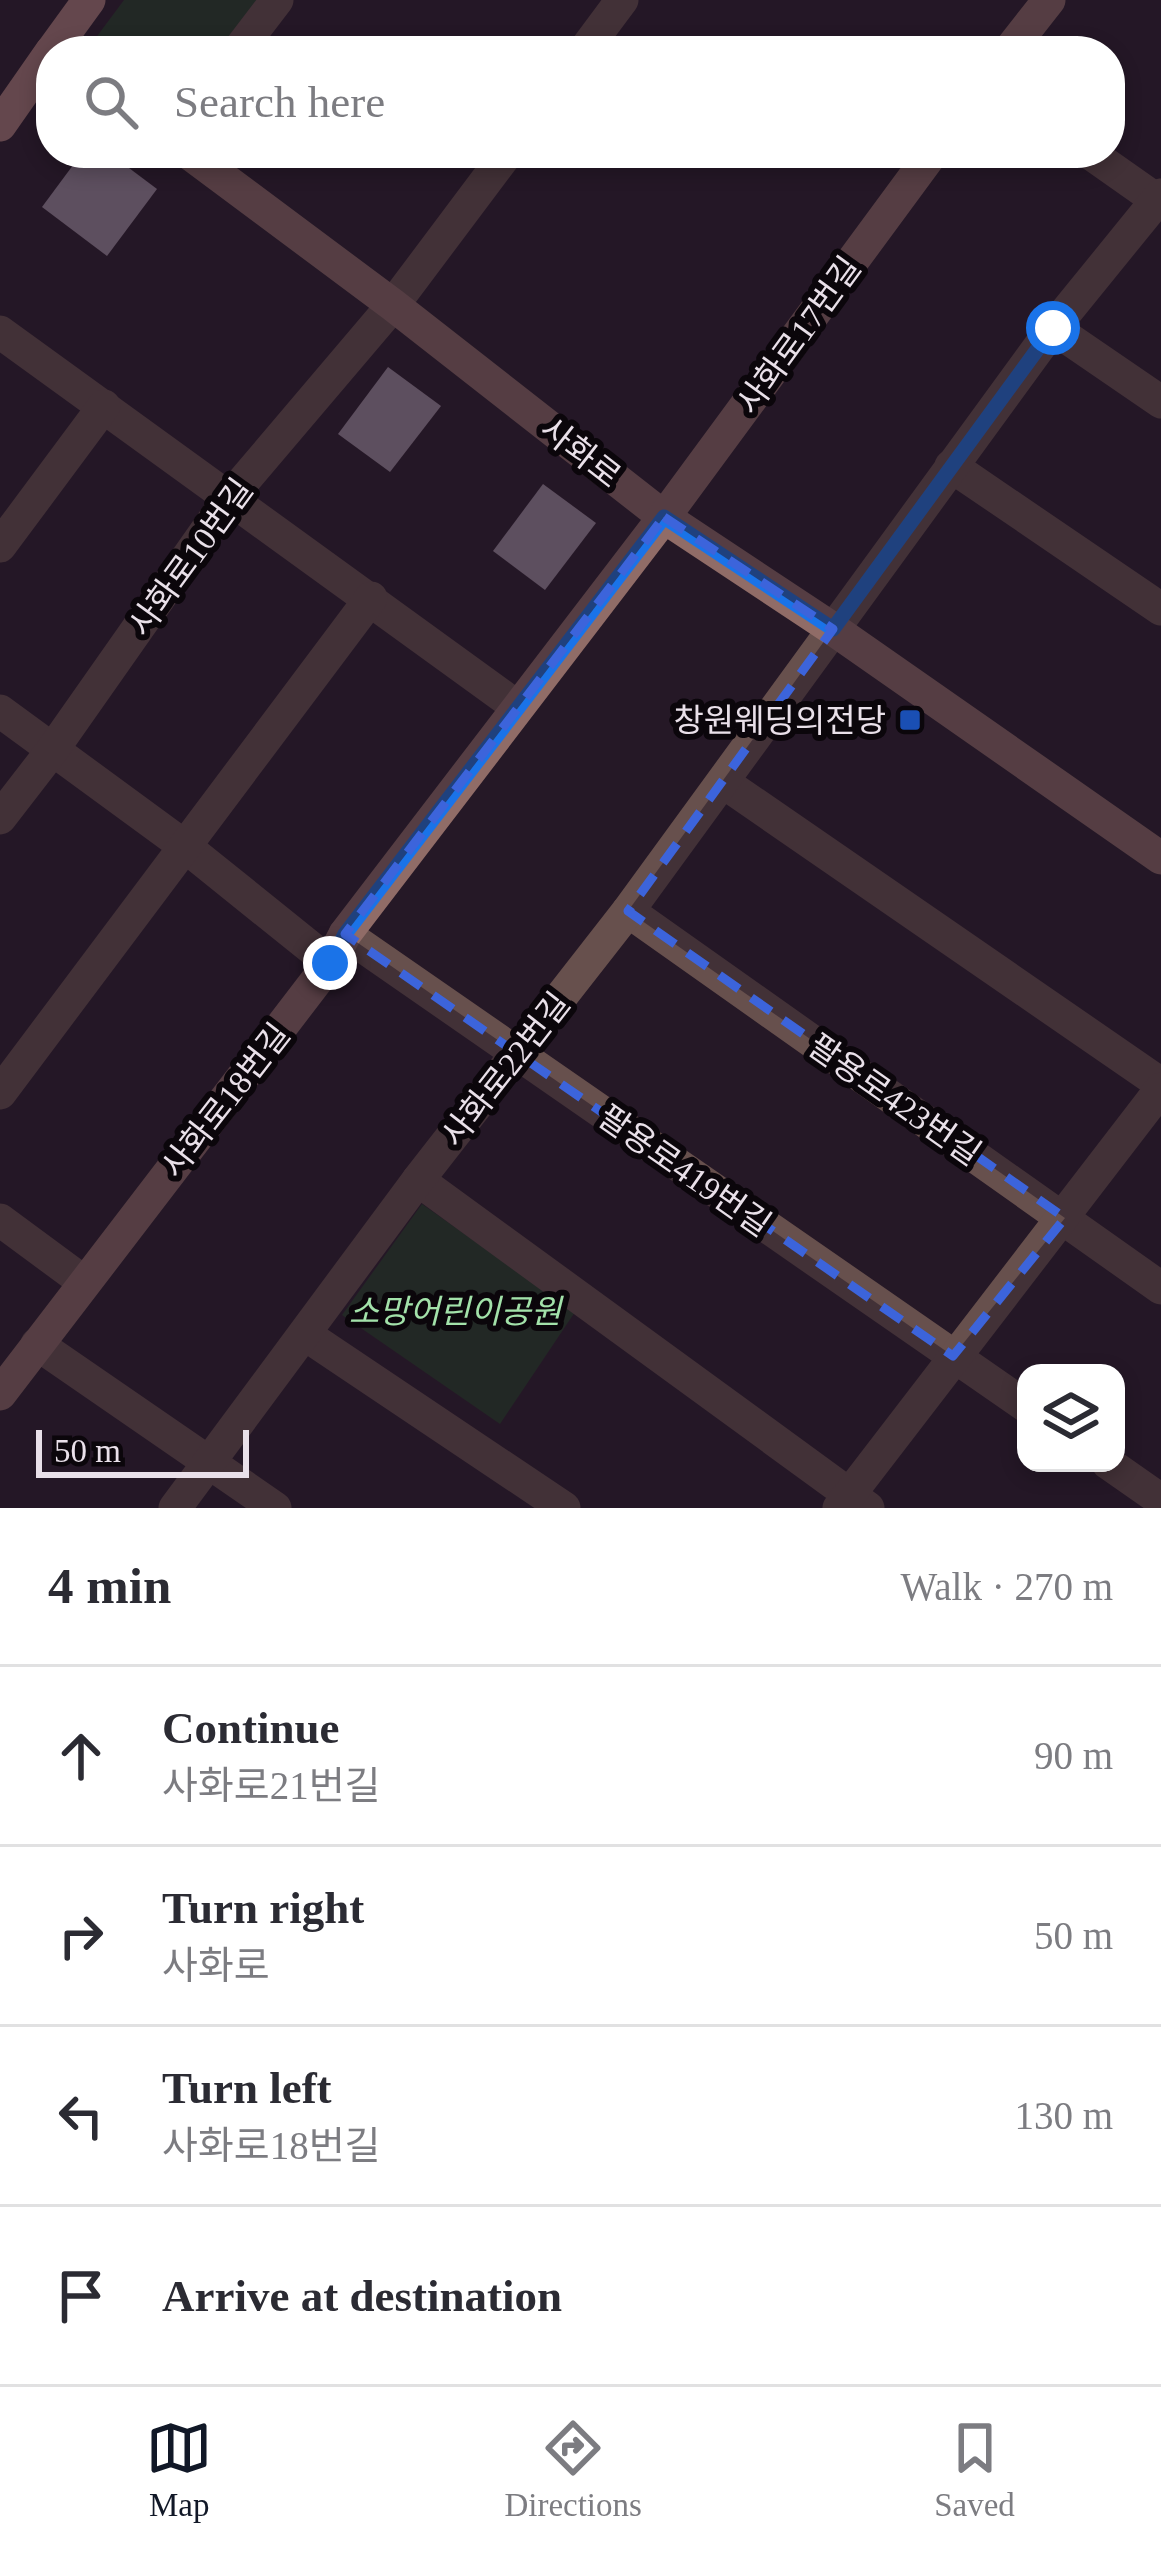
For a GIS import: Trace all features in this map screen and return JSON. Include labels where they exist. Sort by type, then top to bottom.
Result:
[{"type":"main road","points":[[63,36],[89,0]]},
{"type":"main road","points":[[1021,36],[1049,0]]},
{"type":"main road","points":[[0,125],[36,73]]},
{"type":"main road","name":"사화로","points":[[209,168],[664,517],[1161,858]]},
{"type":"main road","name":"사화로17번길","points":[[664,517],[921,168]]},
{"type":"main road","name":"사화로18번길","points":[[0,1394],[516,706],[664,517]]},
{"type":"street","points":[[249,36],[277,0]]},
{"type":"street","points":[[595,36],[622,0]]},
{"type":"street","name":"사화로10번길","points":[[0,818],[230,497],[393,305],[496,168]]},
{"type":"street","points":[[1113,168],[1160,199]]},
{"type":"street","name":"사화로22번길","points":[[175,1508],[418,1180],[628,911],[1053,328],[1160,199]]},
{"type":"street","points":[[1053,328],[1161,402]]},
{"type":"street","points":[[0,332],[516,706]]},
{"type":"street","points":[[0,546],[104,406]]},
{"type":"street","points":[[951,466],[1161,609]]},
{"type":"street","points":[[0,1093],[371,598]]},
{"type":"street","name":"팔용로419번길","points":[[0,711],[187,848],[338,949],[518,1054],[1017,1400]]},
{"type":"street","points":[[418,1180],[852,1504],[953,1356],[1065,1218],[1161,1086],[723,782]]},
{"type":"street","name":"팔용로423번길","points":[[628,911],[1161,1288]]},
{"type":"street","points":[[0,1220],[84,1282]]},
{"type":"street","points":[[306,1335],[564,1508]]},
{"type":"street","points":[[37,1344],[275,1508]]},
{"type":"street","points":[[1121,1472],[1161,1500]]},
{"type":"highlighted area","points":[[664,517],[833,629],[628,911],[1065,1218],[953,1356],[345,934]]},
{"type":"green space","points":[[124,0],[268,0],[240,36],[97,36]]},
{"type":"green space","name":"소망어린이공원","points":[[422,1204],[575,1312],[500,1424],[342,1315]]},
{"type":"building","points":[[71,168],[129,168],[157,189],[107,256],[42,207]]},
{"type":"building","points":[[388,367],[441,406],[390,472],[338,434]]},
{"type":"building","points":[[543,484],[596,523],[545,590],[493,551]]},
{"type":"place","name":"창원웨딩의전당","points":[[910,720]]},
{"type":"route","points":[[330,963],[345,934],[664,517],[833,629],[1053,328]]}]
